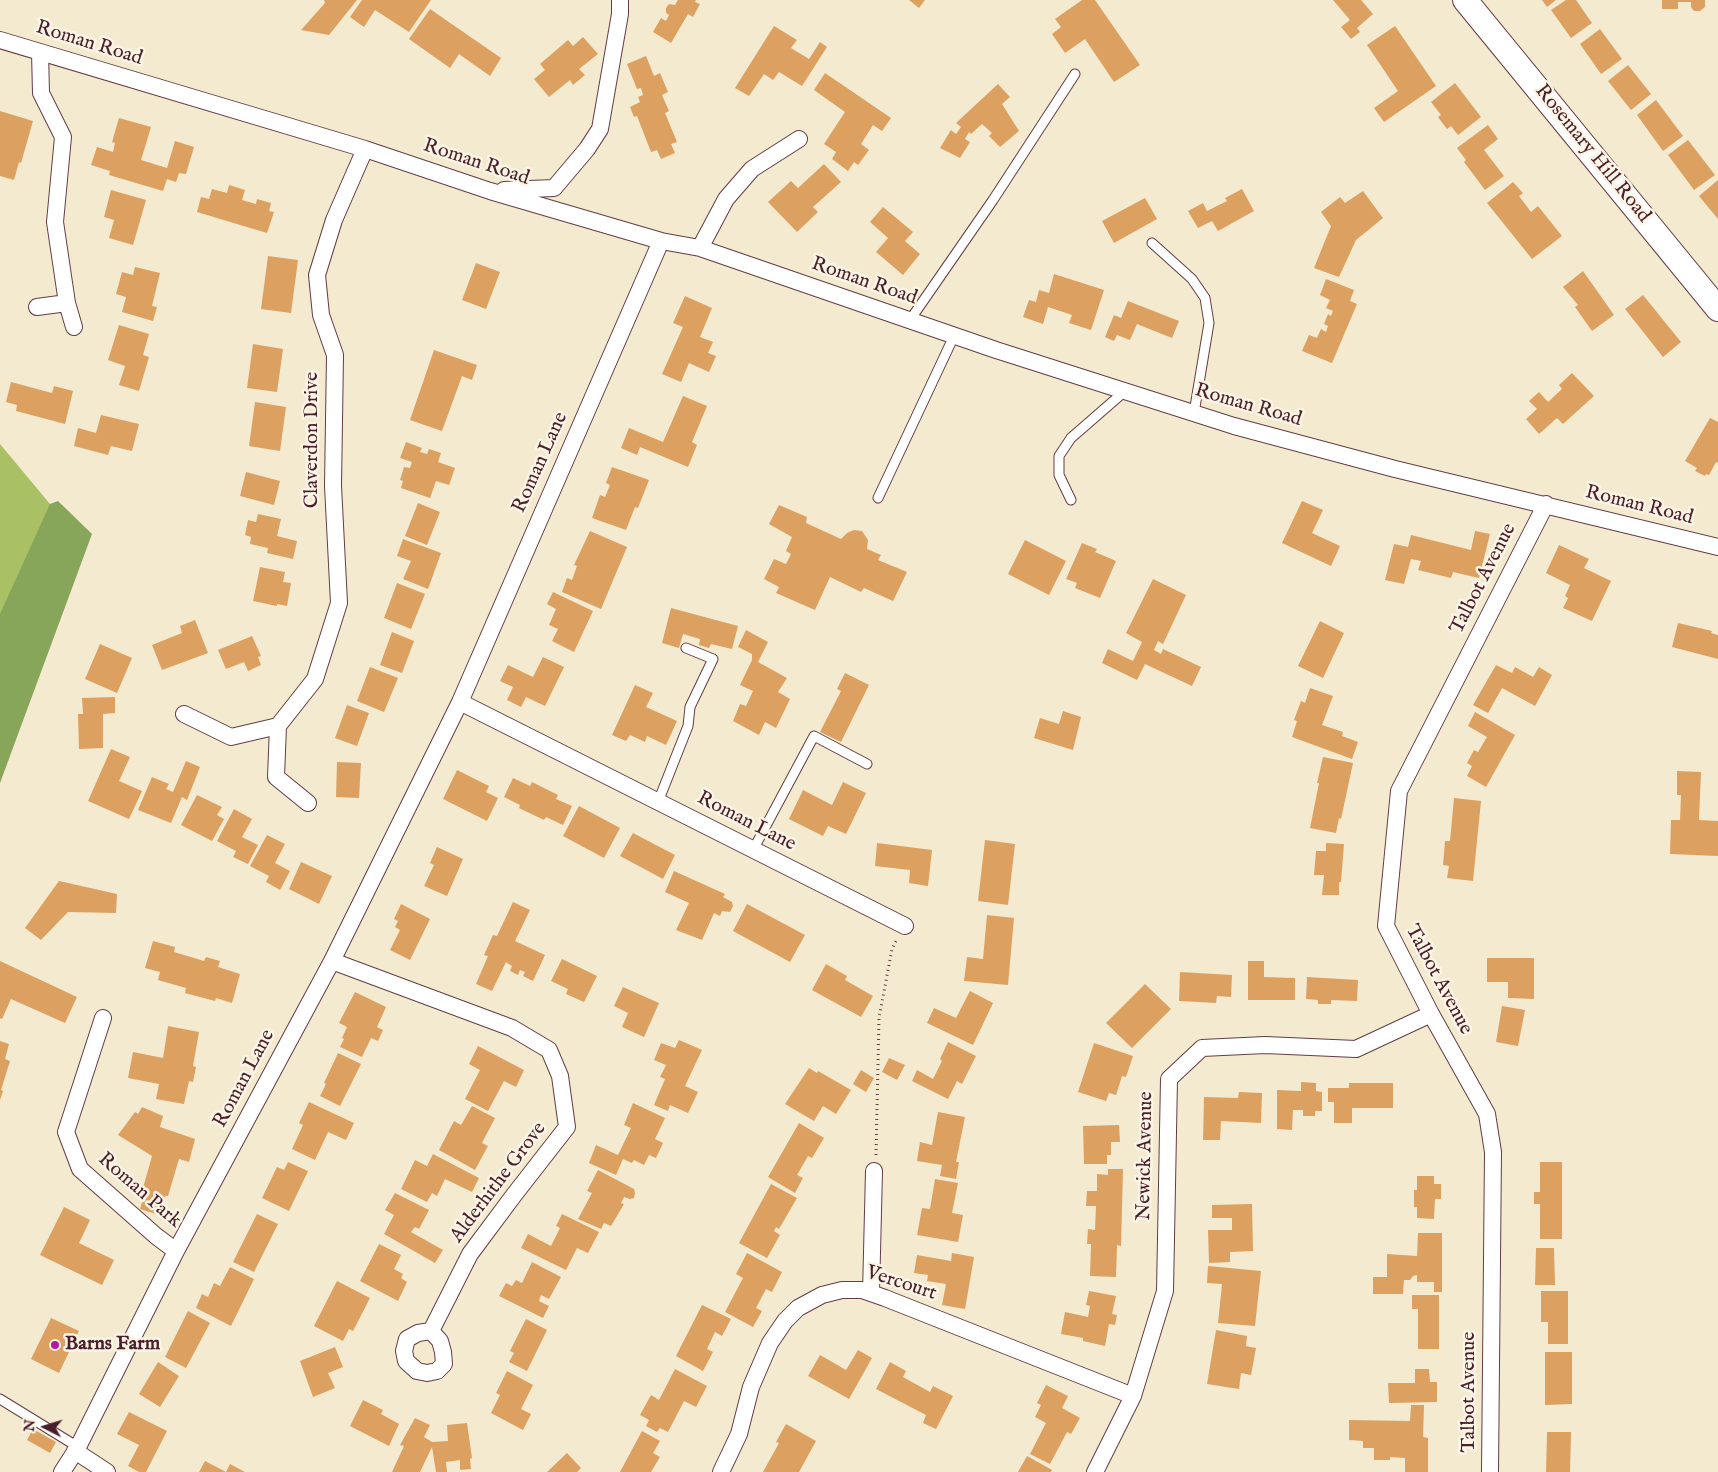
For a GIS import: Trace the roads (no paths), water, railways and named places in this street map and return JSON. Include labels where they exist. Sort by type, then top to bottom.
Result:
[{"type":"main road","name":"Rosemary Hill Road","points":[[1465,0],[1718,309]]},
{"type":"street","points":[[490,191],[554,188],[587,149],[600,129],[620,14],[620,0]]},
{"type":"street","name":"Roman Road","points":[[0,40],[365,149],[490,191],[661,241],[700,248],[954,336],[1234,426],[1395,469],[1718,547]]},
{"type":"street","points":[[40,52],[41,93],[62,137],[55,222],[67,303],[74,327]]},
{"type":"street","points":[[700,248],[726,199],[752,169],[799,139]]},
{"type":"street","name":"Claverdon Drive","points":[[278,726],[314,679],[339,604],[332,486],[335,355],[321,314],[317,275],[334,220],[365,149]]},
{"type":"street","name":"Roman Lane","points":[[62,1472],[76,1449],[176,1251],[332,961],[460,702],[661,241]]},
{"type":"street","points":[[38,307],[67,303]]},
{"type":"street","name":"Talbot Avenue","points":[[1490,1472],[1493,1152],[1486,1114],[1431,1014],[1386,926],[1399,791],[1546,504]]},
{"type":"street","name":"Roman Lane","points":[[460,702],[905,926]]},
{"type":"street","points":[[184,714],[232,737],[278,726],[276,777],[308,803]]},
{"type":"street","name":"Alderhithe Grove","points":[[332,961],[512,1028],[548,1050],[560,1076],[567,1127],[470,1254],[431,1331]]},
{"type":"street","name":"Newick Avenue","points":[[1095,1472],[1133,1396],[1165,1292],[1169,1079],[1202,1048],[1264,1045],[1356,1049],[1431,1014]]},
{"type":"street","name":"Roman Park","points":[[103,1018],[66,1132],[80,1169],[156,1236],[176,1251]]},
{"type":"street","points":[[871,1293],[874,1171]]},
{"type":"street","name":"Vercourt","points":[[721,1472],[739,1434],[751,1387],[770,1343],[784,1322],[798,1308],[822,1295],[842,1290],[862,1290],[871,1293],[1133,1396]]},
{"type":"street","points":[[76,1449],[107,1472]]},
{"type":"lane","points":[[910,320],[993,200],[1076,74]]},
{"type":"lane","points":[[1152,243],[1192,279],[1205,298],[1209,323],[1194,413]]},
{"type":"lane","points":[[878,498],[954,336]]},
{"type":"lane","points":[[1071,500],[1059,475],[1059,456],[1071,438],[1125,391]]},
{"type":"lane","points":[[658,802],[688,726],[690,707],[713,659],[686,648]]},
{"type":"lane","points":[[753,850],[814,736],[867,764]]},
{"type":"lane","points":[[0,1399],[76,1449]]},
{"type":"place","name":"Barns Farm","points":[[55,1345]]}]
